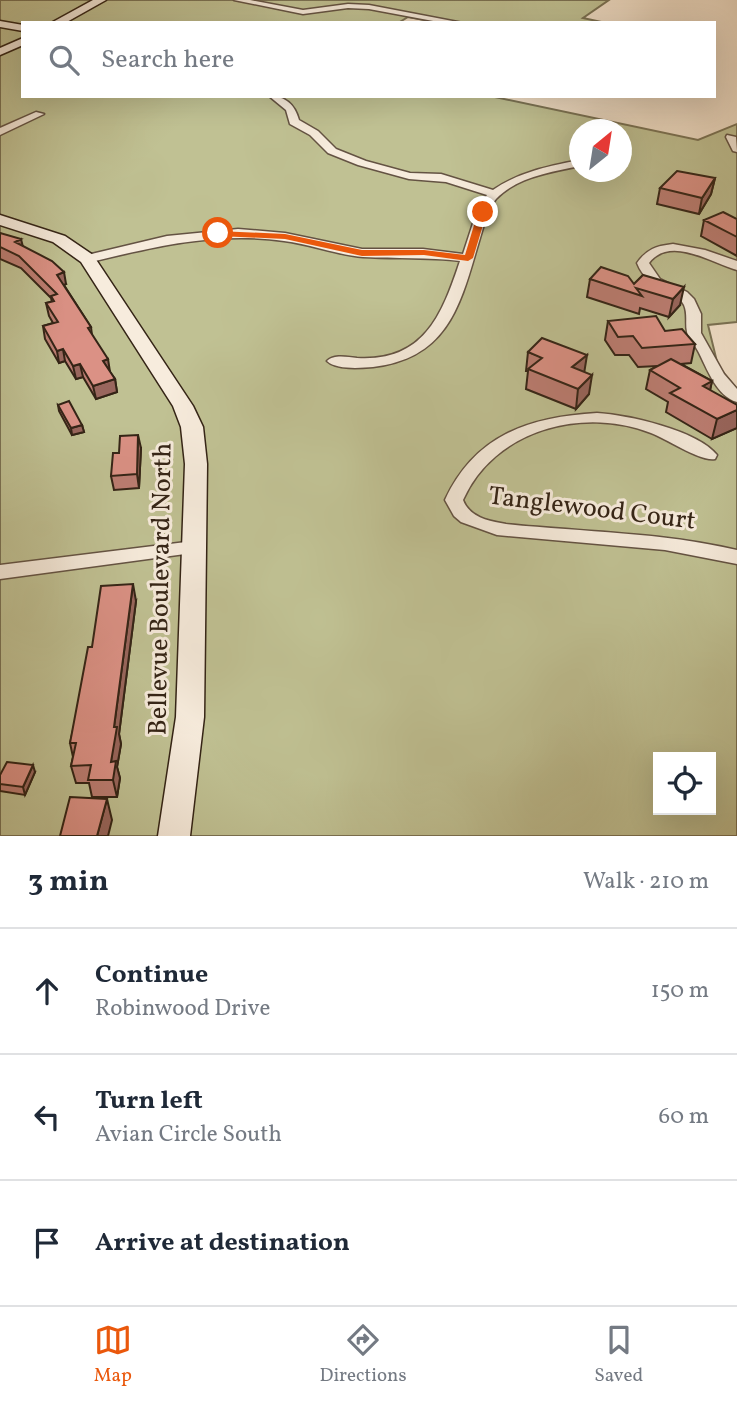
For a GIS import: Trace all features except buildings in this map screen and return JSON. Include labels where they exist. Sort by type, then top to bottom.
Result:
[{"type":"main road","points":[[60,21],[101,0]]},
{"type":"main road","points":[[0,24],[21,28]]},
{"type":"main road","points":[[0,52],[21,42]]},
{"type":"main road","name":"Bellevue Boulevard North","points":[[0,220],[59,239],[87,259],[183,406],[192,427],[196,464],[190,716],[174,836]]},
{"type":"street","points":[[238,0],[303,12],[348,6],[368,7],[448,21]]},
{"type":"street","points":[[277,98],[291,109],[294,122],[314,133],[332,151],[362,163],[409,176],[448,179],[495,194]]},
{"type":"street","points":[[0,132],[39,114]]},
{"type":"street","points":[[731,136],[737,149]]},
{"type":"street","points":[[334,361],[385,363],[410,356],[419,349],[448,313],[483,212],[495,194],[521,178],[569,166]]},
{"type":"street","points":[[87,259],[167,240],[238,233],[285,237],[362,253],[424,253],[468,258]]},
{"type":"street","points":[[737,266],[714,256],[673,247],[653,251],[646,255],[643,263],[649,276],[690,300],[695,308],[694,333],[704,345],[717,379],[737,397]]},
{"type":"street","name":"Tanglewood Court","points":[[709,455],[662,430],[639,424],[594,417],[571,420],[540,426],[484,453],[473,463],[454,500],[458,511],[469,520],[485,526],[567,536],[652,541],[737,558]]},
{"type":"street","points":[[0,572],[194,547]]},
{"type":"green space","points":[[0,0],[609,0],[583,18],[597,21],[429,21],[408,17],[401,21],[21,21],[21,98],[499,98],[599,119],[569,119],[569,182],[632,182],[632,126],[698,140],[737,124],[737,322],[708,325],[718,366],[737,389],[737,836],[0,836]]},
{"type":"route","points":[[218,233],[260,233],[362,253],[407,252],[468,258],[483,212]]}]
